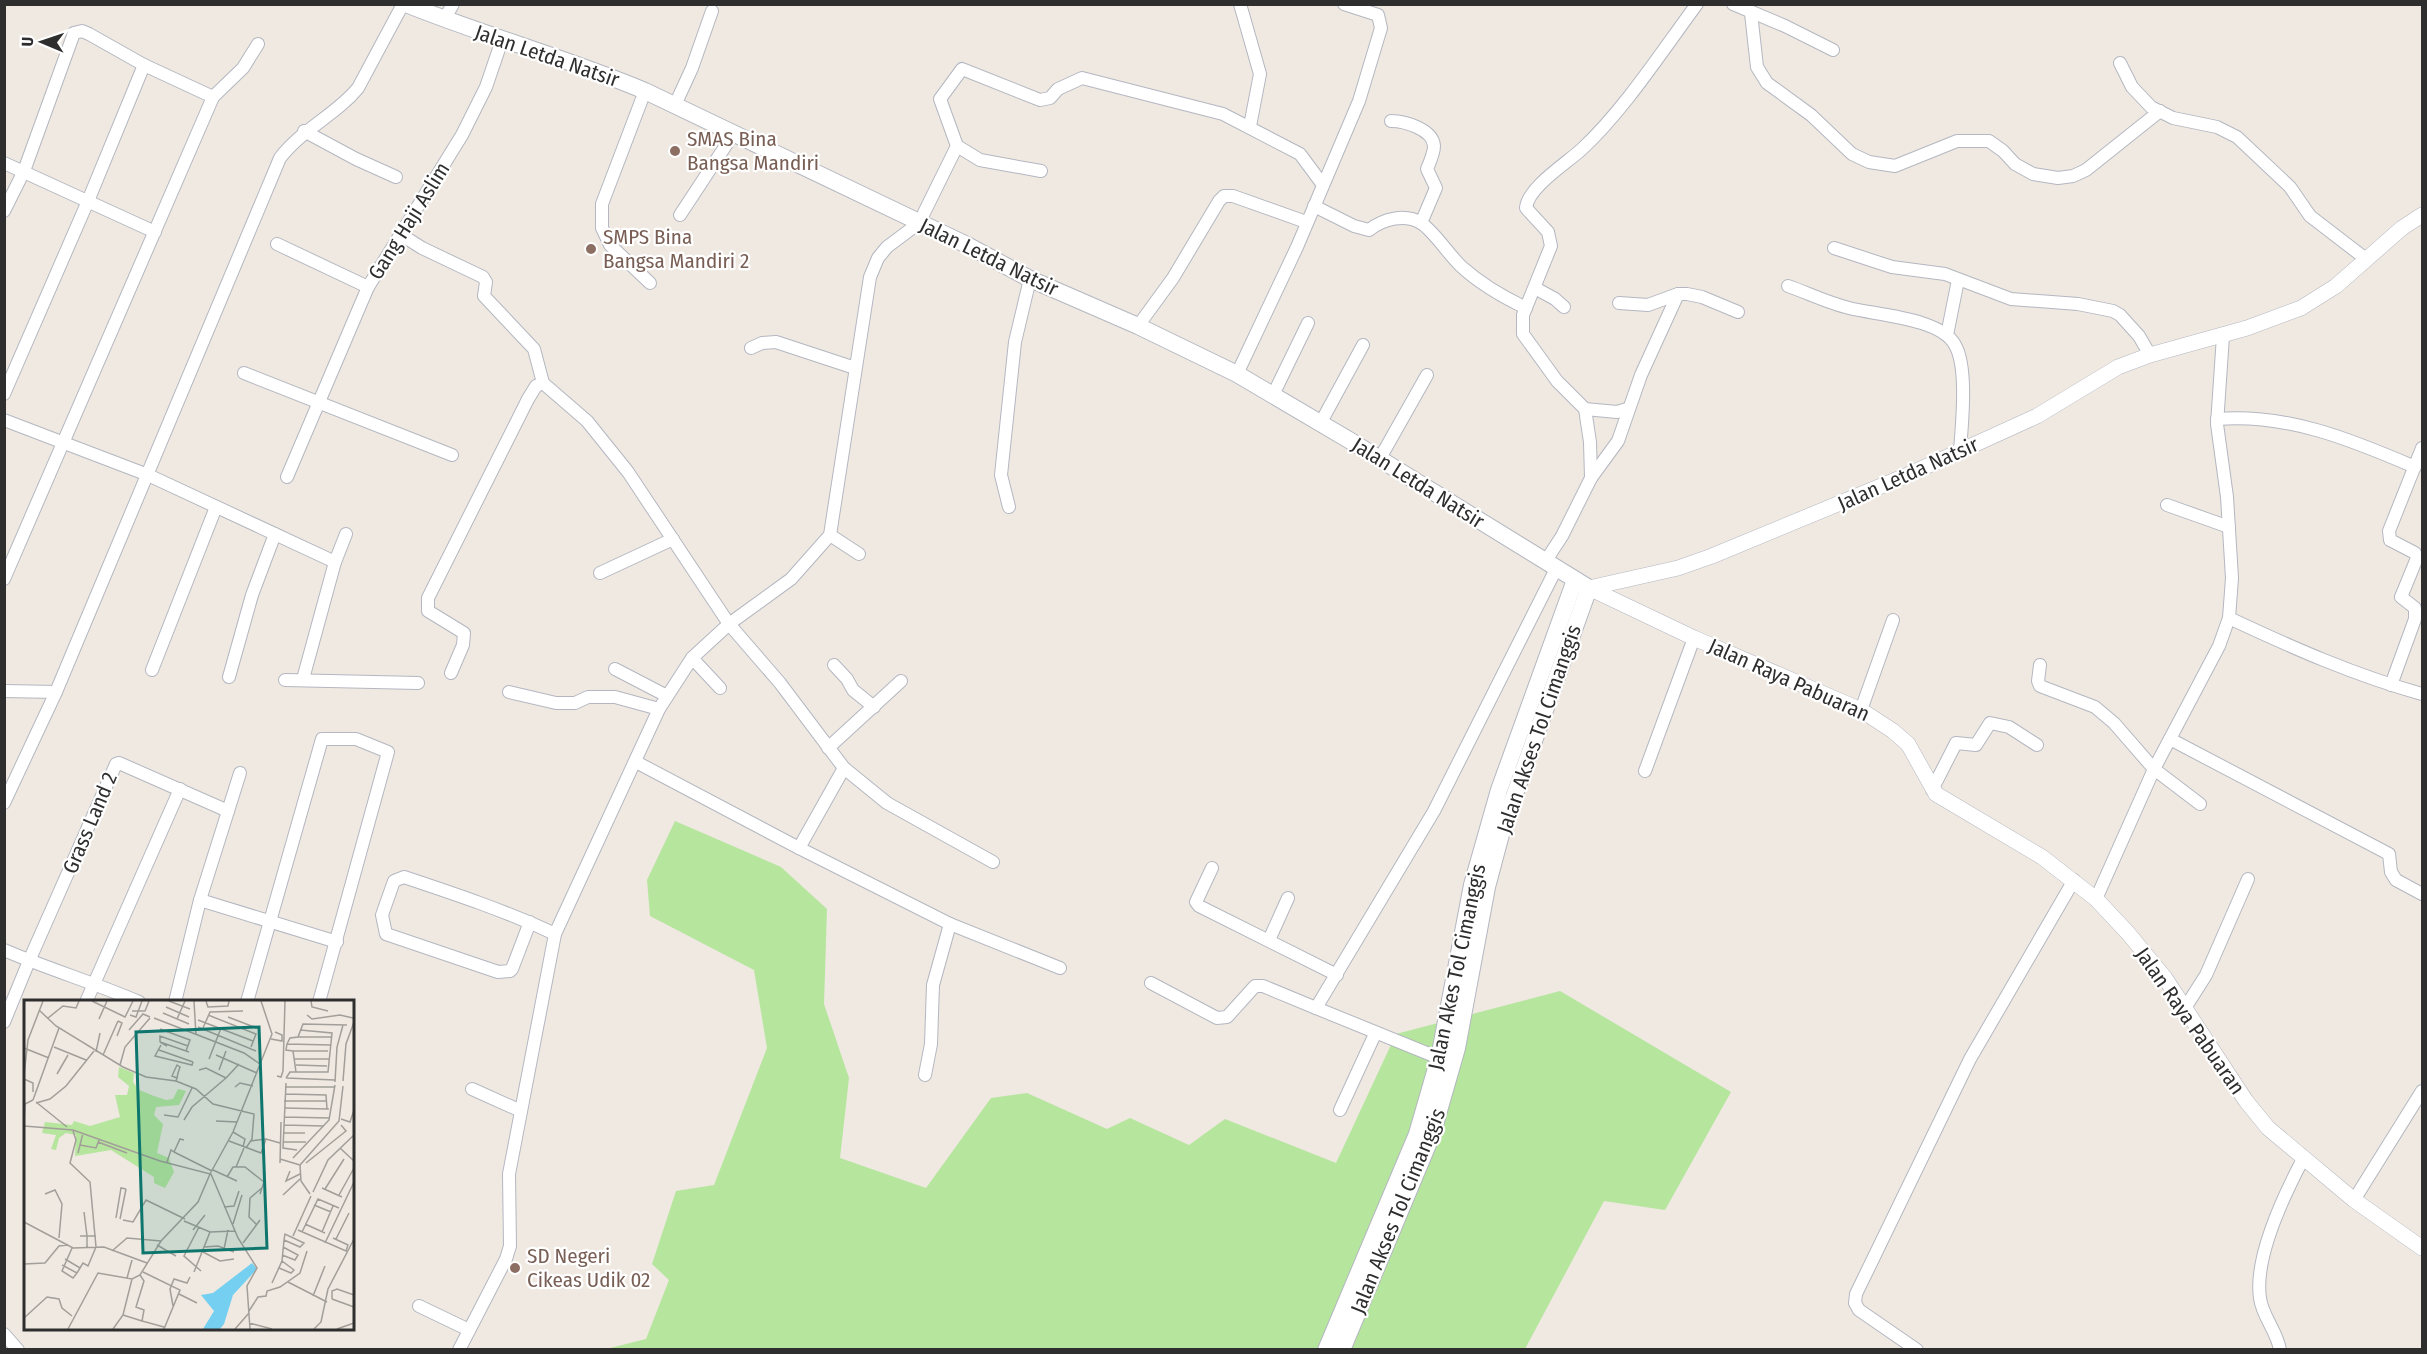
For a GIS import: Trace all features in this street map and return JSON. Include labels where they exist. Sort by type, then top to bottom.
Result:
[{"type":"main road","name":"Jalan Letda Natsir","points":[[404,4],[444,20],[598,71],[645,91],[967,245],[1030,279],[1138,326],[1237,374],[1582,584]]},
{"type":"main road","name":"Jalan Akes Tol Cimanggis","points":[[1326,1350],[1417,1134],[1439,1058],[1472,885],[1499,790],[1582,584]]},
{"type":"main road","name":"Jalan Akses Tol Cimanggis","points":[[1342,1350],[1432,1135],[1457,1048],[1487,887],[1503,827],[1582,584]]},
{"type":"street","points":[[4,803],[56,692],[280,158],[304,131],[349,98],[357,88],[404,4]]},
{"type":"street","points":[[444,20],[453,4]]},
{"type":"street","points":[[1240,4],[1260,74],[1250,126]]},
{"type":"street","points":[[1237,374],[1359,101],[1381,28],[1378,15],[1344,4]]},
{"type":"street","points":[[1591,478],[1590,442],[1585,409],[1557,381],[1522,334],[1523,315],[1551,246],[1548,232],[1526,208],[1527,201],[1539,186],[1595,137],[1697,4]]},
{"type":"street","points":[[1733,4],[1833,50]]},
{"type":"street","points":[[675,105],[692,68],[712,11]]},
{"type":"street","points":[[1751,13],[1757,67],[1767,83],[1819,122],[1852,154],[1869,162],[1895,166],[1957,141],[1989,141],[2015,164],[2033,174],[2058,178],[2073,176],[2086,170],[2160,111]]},
{"type":"street","points":[[4,211],[24,171],[74,33],[82,31],[89,34],[144,65],[213,97]]},
{"type":"street","name":"Gang Haji Aslim","points":[[287,477],[368,286],[462,135],[486,87],[502,40]]},
{"type":"street","points":[[4,579],[213,97],[243,68],[258,44]]},
{"type":"street","points":[[2120,63],[2140,96],[2160,111],[2173,118],[2217,127],[2237,137],[2290,187],[2310,216],[2366,259]]},
{"type":"street","points":[[4,394],[144,65]]},
{"type":"street","points":[[1041,171],[980,160],[957,146],[940,99],[962,69],[1040,100],[1050,98],[1058,89],[1082,78],[1223,114],[1300,154],[1323,185]]},
{"type":"street","points":[[645,91],[602,204],[603,228],[610,245],[650,283]]},
{"type":"street","points":[[1391,121],[1403,121],[1420,129],[1433,140],[1434,149],[1427,169],[1436,188],[1421,223]]},
{"type":"street","points":[[304,131],[396,177]]},
{"type":"street","points":[[680,215],[734,132]]},
{"type":"street","points":[[459,1350],[506,1259],[510,1246],[509,1174],[555,934],[659,710],[692,658],[729,624],[791,579],[830,535],[870,277],[878,258],[887,247],[919,223],[957,146]]},
{"type":"street","points":[[4,163],[155,232]]},
{"type":"street","points":[[1138,326],[1173,278],[1224,196],[1233,196],[1306,222]]},
{"type":"street","points":[[1314,206],[1354,226],[1369,230],[1380,221],[1404,218],[1421,223],[1462,268],[1496,293],[1526,308]]},
{"type":"street","name":"Jalan Letda Natsir","points":[[1582,584],[1678,568],[1712,556],[1836,506],[2037,416],[2118,368],[2150,355],[2223,336],[2284,315],[2318,299],[2336,286],[2402,228],[2422,215]]},
{"type":"street","points":[[400,234],[422,248],[483,277],[486,282],[484,296],[534,349],[543,383],[587,421],[628,472],[729,624],[780,683],[844,768],[887,803],[993,862]]},
{"type":"street","points":[[276,244],[368,286]]},
{"type":"street","points":[[1834,248],[1873,262],[1946,274],[2011,299],[2078,304],[2113,311],[2120,315],[2139,336],[2150,355]]},
{"type":"street","points":[[1009,507],[1001,475],[1015,342],[1030,279]]},
{"type":"street","points":[[1947,335],[1958,280]]},
{"type":"street","points":[[1788,286],[1848,308],[1908,319],[1947,335],[1956,346],[1960,360],[1962,413],[1960,450]]},
{"type":"street","points":[[1535,288],[1564,307]]},
{"type":"street","points":[[1316,1008],[1434,811],[1562,536],[1591,478],[1618,441],[1627,409],[1678,294]]},
{"type":"street","points":[[1619,303],[1648,305],[1678,294],[1702,297],[1738,312]]},
{"type":"street","points":[[1273,395],[1308,323]]},
{"type":"street","points":[[2096,898],[2154,770],[2219,646],[2229,618],[2232,578],[2229,526],[2217,419],[2223,336]]},
{"type":"street","points":[[751,348],[762,343],[776,342],[855,368]]},
{"type":"street","points":[[1320,424],[1363,345]]},
{"type":"street","points":[[244,373],[452,455]]},
{"type":"street","points":[[1380,460],[1427,375]]},
{"type":"street","points":[[451,672],[463,645],[465,633],[428,611],[428,598],[528,399],[536,386],[543,383]]},
{"type":"street","points":[[1585,409],[1617,412],[1627,409]]},
{"type":"street","points":[[2217,419],[2262,420],[2325,431],[2415,467]]},
{"type":"street","points":[[4,420],[148,475],[334,562]]},
{"type":"street","points":[[2391,685],[2415,619],[2415,608],[2402,597],[2417,556],[2390,540],[2389,531],[2422,448]]},
{"type":"street","points":[[2167,505],[2229,526]]},
{"type":"street","points":[[152,670],[216,507]]},
{"type":"street","points":[[228,677],[252,595],[275,534]]},
{"type":"street","points":[[303,679],[334,562],[346,534]]},
{"type":"street","points":[[830,535],[859,554]]},
{"type":"street","points":[[600,573],[673,539]]},
{"type":"street","name":"Jalan Raya Pabuaran","points":[[1582,584],[1694,638],[1861,710],[1893,730],[1908,744],[1932,790],[1942,799],[2042,856],[2096,898],[2145,952],[2257,1117],[2303,1159],[2354,1200],[2422,1248]]},
{"type":"street","points":[[2229,618],[2322,661],[2391,685],[2422,693]]},
{"type":"street","points":[[1861,710],[1893,620]]},
{"type":"street","points":[[1645,771],[1694,638]]},
{"type":"street","points":[[692,658],[720,688]]},
{"type":"street","points":[[834,665],[848,679],[853,690],[874,707]]},
{"type":"street","points":[[2040,665],[2038,681],[2040,686],[2096,708],[2114,723],[2154,770],[2200,804]]},
{"type":"street","points":[[615,669],[667,696]]},
{"type":"street","points":[[285,680],[418,683]]},
{"type":"street","points":[[828,748],[901,681]]},
{"type":"street","points":[[4,691],[56,692]]},
{"type":"street","points":[[509,692],[556,703],[575,703],[588,697],[615,697],[659,710]]},
{"type":"street","points":[[1932,790],[1956,742],[1976,745],[1990,723],[2009,727],[2037,745]]},
{"type":"street","points":[[248,1000],[322,739],[356,739],[388,753],[320,1000]]},
{"type":"street","points":[[2170,739],[2389,854],[2391,872],[2396,880],[2422,894]]},
{"type":"street","points":[[636,762],[950,924],[1060,968]]},
{"type":"street","name":"Grass Land 2","points":[[29,961],[116,764],[119,763],[228,811]]},
{"type":"street","points":[[799,848],[844,768]]},
{"type":"street","points":[[175,1000],[200,900],[240,773]]},
{"type":"street","points":[[87,1000],[180,789]]},
{"type":"street","points":[[1212,868],[1196,902],[1337,975]]},
{"type":"street","points":[[530,922],[512,969],[498,972],[386,934],[382,915],[394,881],[404,877],[474,900],[530,922],[555,934]]},
{"type":"street","points":[[2185,1008],[2206,975],[2248,879]]},
{"type":"street","points":[[1917,1350],[1859,1310],[1855,1303],[1856,1294],[1970,1059],[2074,880]]},
{"type":"street","points":[[1269,940],[1288,898]]},
{"type":"street","points":[[200,900],[337,942]]},
{"type":"street","points":[[925,1075],[931,1044],[933,985],[950,924]]},
{"type":"street","points":[[4,950],[29,961],[94,982],[134,1000]]},
{"type":"street","points":[[4,1022],[29,961]]},
{"type":"street","points":[[1151,983],[1217,1018],[1227,1017],[1255,986],[1263,986],[1375,1034],[1439,1058]]},
{"type":"street","points":[[1340,1110],[1375,1034]]},
{"type":"street","points":[[472,1089],[521,1111]]},
{"type":"street","points":[[2354,1200],[2422,1091]]},
{"type":"street","points":[[2280,1350],[2260,1302],[2260,1273],[2274,1224],[2303,1159]]},
{"type":"street","points":[[418,1306],[469,1330]]},
{"type":"street","points":[[4,1334],[18,1350]]},
{"type":"green space","points":[[675,821],[781,867],[827,909],[824,1004],[849,1078],[840,1158],[926,1188],[991,1098],[1027,1093],[1107,1129],[1130,1118],[1189,1145],[1225,1119],[1336,1163],[1396,1034],[1560,991],[1731,1092],[1665,1210],[1604,1201],[1525,1349],[602,1350],[646,1339],[669,1280],[652,1264],[676,1191],[714,1185],[767,1048],[754,970],[650,916],[647,880]]},
{"type":"place","name":"SMAS Bina Bangsa Mandiri","points":[[675,151]]},
{"type":"place","name":"SMPS Bina Bangsa Mandiri 2","points":[[591,249]]},
{"type":"place","name":"SD Negeri Cikeas Udik 02","points":[[515,1268]]}]
